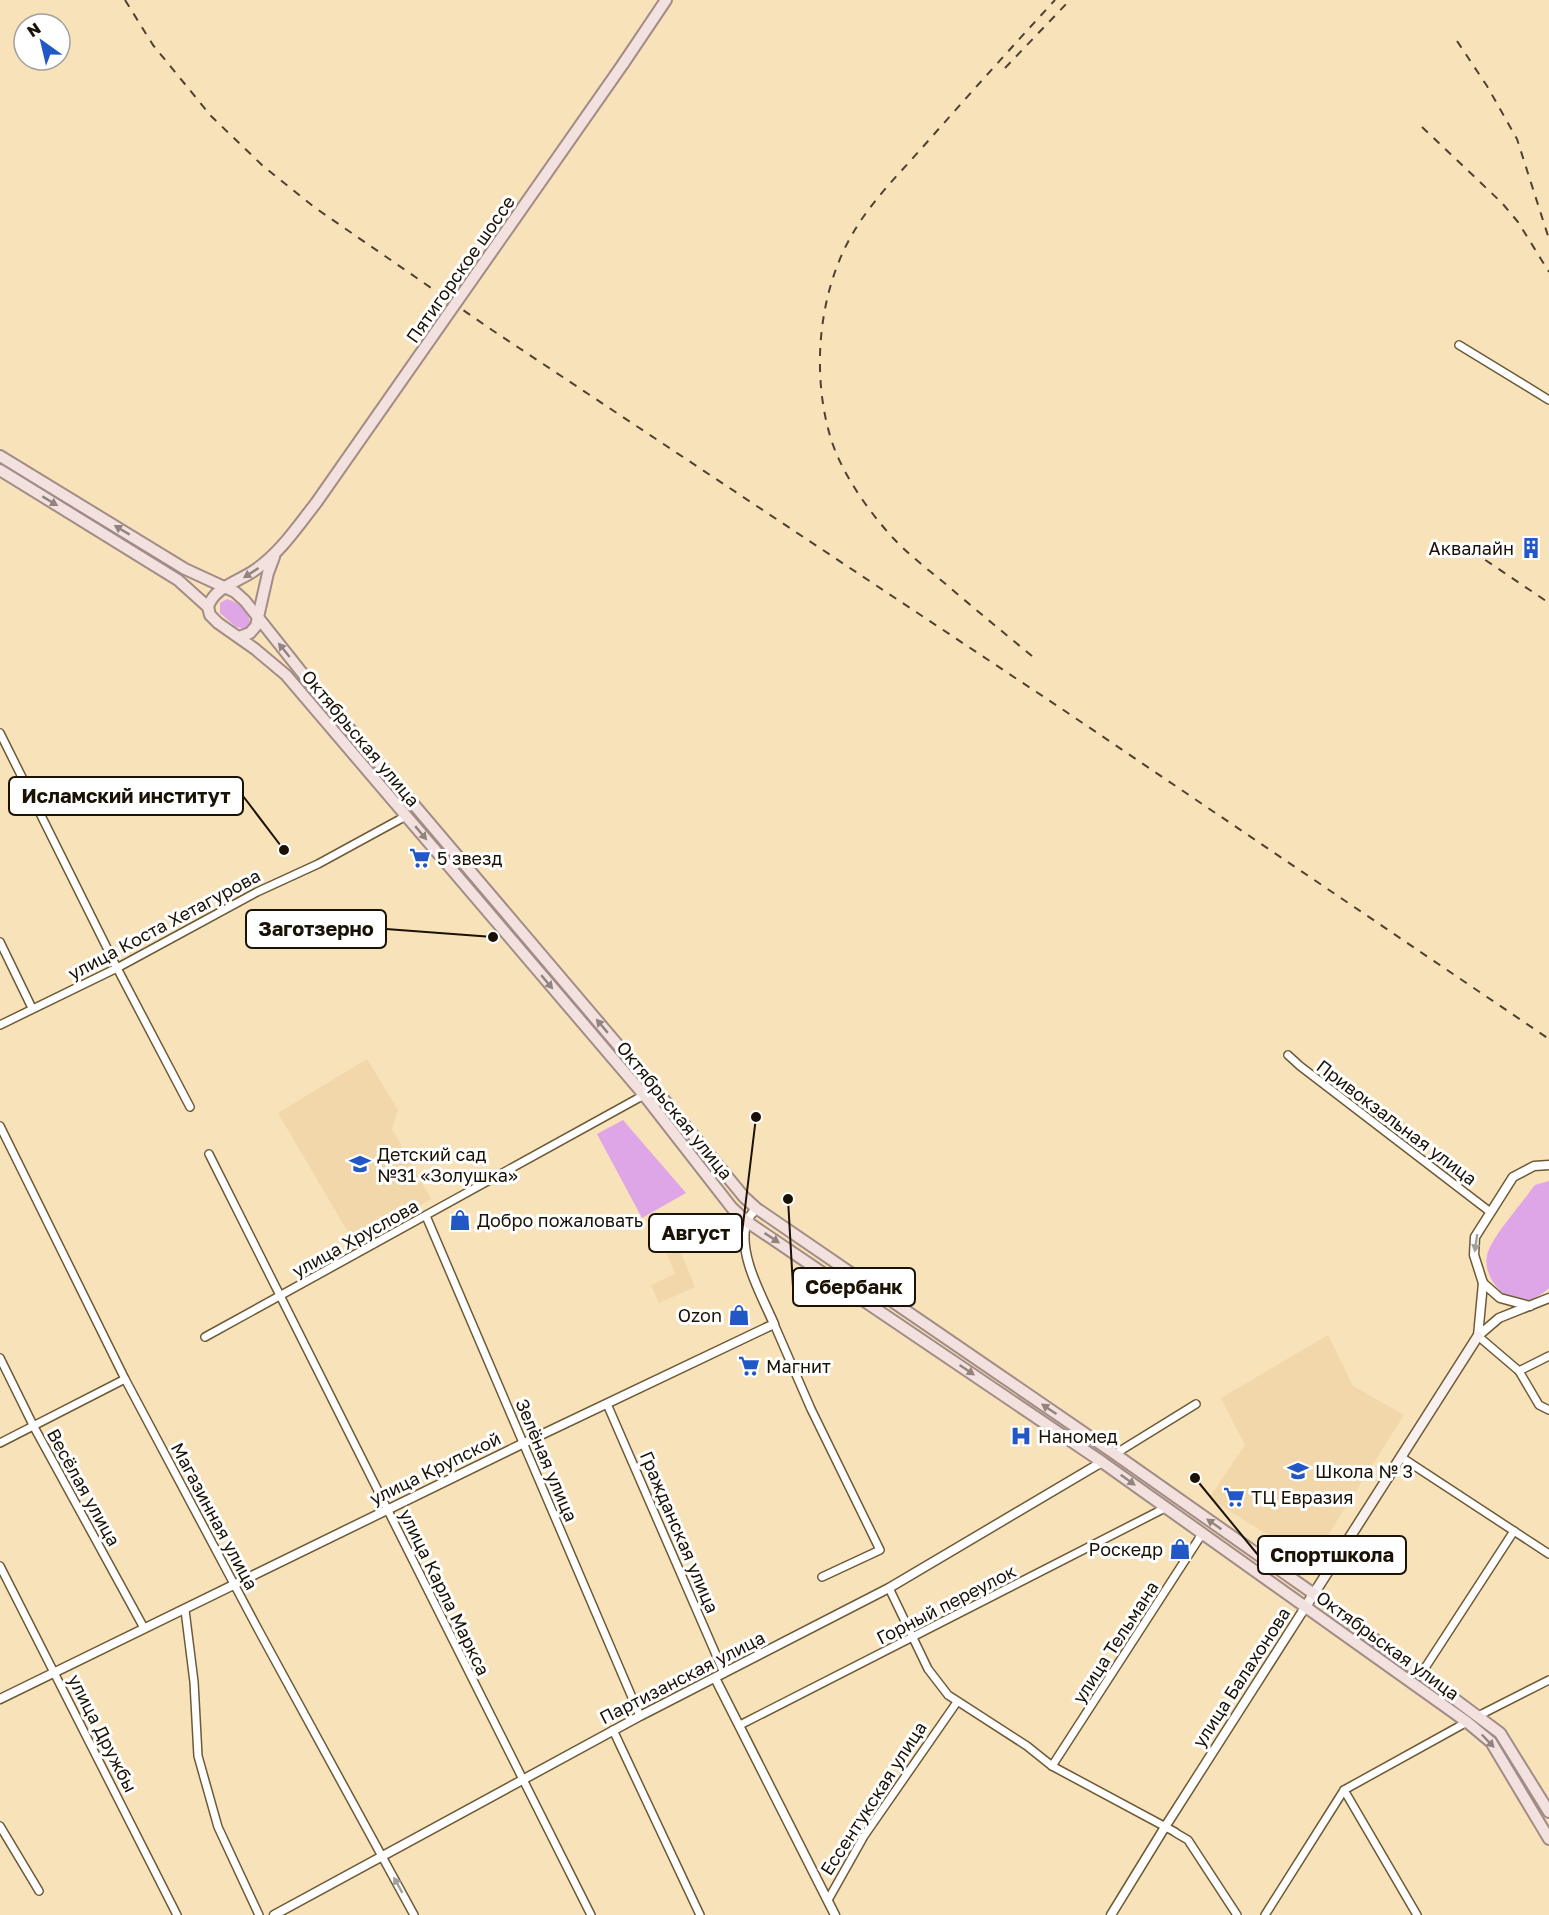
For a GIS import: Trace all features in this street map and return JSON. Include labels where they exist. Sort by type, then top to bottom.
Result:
[{"type":"main road","name":"Пятигорское шоссе","points":[[207,607],[214,595],[255,570],[275,554],[316,503],[666,0]]},
{"type":"main road","name":"Октябрьская улица","points":[[0,456],[185,569],[224,589],[235,592],[254,610],[257,617],[637,1067],[737,1189],[756,1208],[1115,1454],[1314,1594],[1500,1732],[1549,1812]]},
{"type":"main road","name":"Октябрьская улица","points":[[0,470],[165,571],[207,607],[214,619],[231,634],[239,637],[286,675],[644,1095],[732,1208],[746,1221],[1102,1462],[1467,1722],[1491,1742],[1549,1839]]},
{"type":"main road","name":"Пятигорское шоссе","points":[[239,637],[246,635],[257,622],[268,573],[275,554]]},
{"type":"main road","name":"улица Балахонова","points":[[1306,1606],[1478,1336]]},
{"type":"street","points":[[1459,345],[1549,400]]},
{"type":"street","points":[[0,733],[117,968],[190,1107]]},
{"type":"street","name":"улица Коста Хетагурова","points":[[0,1025],[117,968],[257,892],[318,864],[406,816]]},
{"type":"street","points":[[0,942],[32,1008]]},
{"type":"street","name":"Привокзальная улица","points":[[1288,1055],[1490,1211]]},
{"type":"street","name":"улица Хруслова","points":[[205,1337],[644,1095]]},
{"type":"street","name":"Магазинная улица","points":[[0,1126],[125,1378],[414,1915]]},
{"type":"street","name":"улица Карла Маркса","points":[[209,1154],[591,1915]]},
{"type":"street","name":"улица Балахонова","points":[[1478,1336],[1483,1283],[1474,1255],[1475,1236],[1513,1177],[1534,1166],[1549,1165]]},
{"type":"street","points":[[756,1208],[746,1221],[748,1260],[811,1409],[880,1550],[822,1576]]},
{"type":"street","name":"Зелёная улица","points":[[426,1216],[639,1716]]},
{"type":"street","points":[[1483,1283],[1500,1298],[1531,1306]]},
{"type":"street","name":"улица Балахонова","points":[[1478,1336],[1499,1318],[1549,1298]]},
{"type":"street","name":"улица Крупской","points":[[0,1699],[524,1443],[774,1324]]},
{"type":"street","points":[[1478,1336],[1519,1371],[1539,1405],[1549,1410]]},
{"type":"street","points":[[1519,1371],[1549,1356]]},
{"type":"street","name":"Весёлая улица","points":[[0,1358],[34,1427],[144,1628]]},
{"type":"street","points":[[0,1443],[125,1378]]},
{"type":"street","name":"Гражданская улица","points":[[607,1404],[740,1725],[828,1900]]},
{"type":"street","points":[[1115,1454],[1196,1404]]},
{"type":"street","points":[[1401,1457],[1549,1554]]},
{"type":"street","name":"Партизанская улица","points":[[274,1915],[639,1716],[889,1588],[1102,1462]]},
{"type":"street","name":"Горный переулок","points":[[740,1725],[1165,1508]]},
{"type":"street","points":[[1421,1674],[1514,1532]]},
{"type":"street","name":"улица Тельмана","points":[[1052,1766],[1202,1534]]},
{"type":"street","name":"улица Дружбы","points":[[0,1566],[177,1915]]},
{"type":"street","points":[[889,1588],[928,1670],[948,1695],[1027,1746],[1052,1766],[1188,1840],[1237,1915]]},
{"type":"street","name":"улица Балахонова","points":[[1112,1915],[1165,1827],[1306,1606]]},
{"type":"street","points":[[185,1610],[194,1682],[198,1756],[218,1827],[259,1915]]},
{"type":"street","points":[[1478,1716],[1549,1680]]},
{"type":"street","name":"Ессентукская улица","points":[[835,1915],[828,1900],[864,1836],[957,1702]]},
{"type":"street","points":[[1265,1915],[1344,1790],[1467,1722]]},
{"type":"street","points":[[614,1730],[700,1915]]},
{"type":"street","points":[[1344,1790],[1417,1915]]},
{"type":"street","points":[[0,1826],[39,1892]]},
{"type":"shaded area","points":[[227,599],[239,605],[248,615],[250,624],[245,629],[236,627],[220,613],[220,603]]},
{"type":"shaded area","name":"Детский сад №31 «Золушка»","points":[[367,1059],[398,1110],[392,1129],[431,1199],[355,1244],[278,1113]]},
{"type":"shaded area","points":[[1392,1112],[1413,1128],[1407,1135],[1388,1120]]},
{"type":"shaded area","points":[[623,1120],[686,1193],[642,1218],[597,1134]]},
{"type":"shaded area","points":[[1549,1181],[1549,1288],[1536,1297],[1520,1301],[1506,1295],[1495,1284],[1488,1271],[1487,1256],[1499,1232],[1535,1185]]},
{"type":"shaded area","points":[[671,1229],[695,1287],[659,1303],[651,1285],[675,1274],[659,1234]]},
{"type":"shaded area","name":"Школа № 3","points":[[1328,1335],[1353,1386],[1404,1415],[1311,1562],[1209,1498],[1245,1445],[1221,1398]]},
{"type":"railway","points":[[125,0],[153,45],[211,116],[263,166],[314,207],[492,330],[1062,709],[1549,1039]]},
{"type":"railway","points":[[1032,656],[907,551],[866,505],[842,466],[831,439],[821,388],[820,361],[825,307],[832,281],[841,256],[860,222],[894,179],[1055,0]]},
{"type":"railway","points":[[1005,68],[1070,0]]},
{"type":"railway","points":[[1457,41],[1487,86],[1517,139],[1549,239]]},
{"type":"railway","points":[[1422,127],[1502,203],[1518,222],[1549,272]]},
{"type":"railway","points":[[1472,551],[1549,603]]},
{"type":"place","name":"Аквалайн","points":[[1531,548]]},
{"type":"place","name":"Исламский институт","points":[[284,850]]},
{"type":"place","name":"5 звезд","points":[[420,858]]},
{"type":"place","name":"Заготзерно","points":[[493,937]]},
{"type":"place","name":"Август","points":[[756,1117]]},
{"type":"place","name":"Детский сад №31 «Золушка»","points":[[360,1164]]},
{"type":"place","name":"Сбербанк","points":[[788,1199]]},
{"type":"place","name":"Добро пожаловать","points":[[460,1220]]},
{"type":"place","name":"Ozon","points":[[739,1315]]},
{"type":"place","name":"Магнит","points":[[749,1366]]},
{"type":"place","name":"Наномед","points":[[1021,1436]]},
{"type":"place","name":"Школа № 3","points":[[1298,1471]]},
{"type":"place","name":"Спортшкола","points":[[1195,1478]]},
{"type":"place","name":"ТЦ Евразия","points":[[1234,1497]]},
{"type":"place","name":"Роскедр","points":[[1180,1549]]}]
